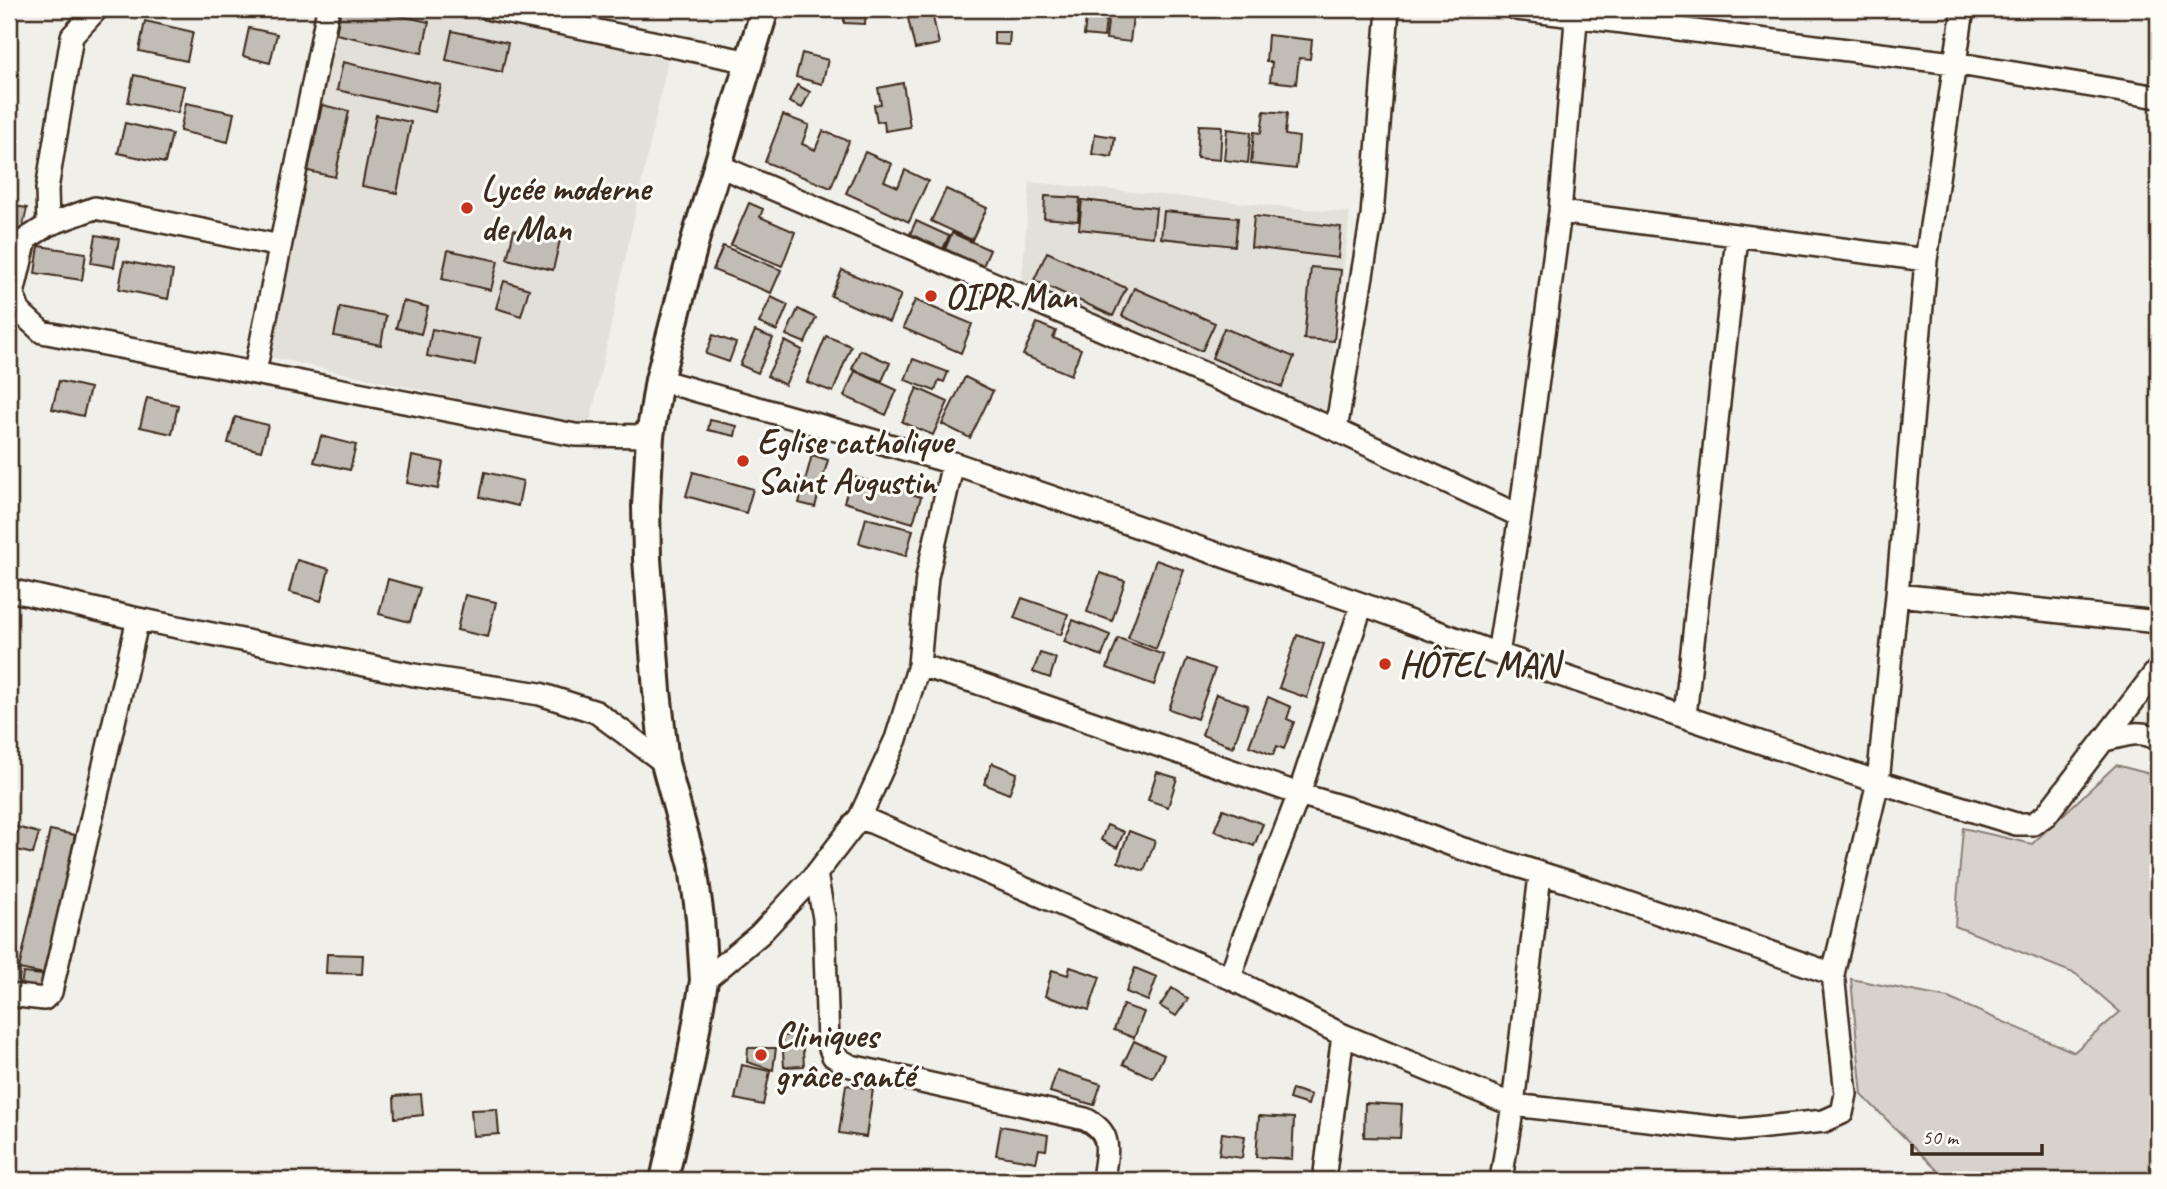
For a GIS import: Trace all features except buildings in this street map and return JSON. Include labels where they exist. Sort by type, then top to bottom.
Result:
[{"type":"main road","points":[[664,1180],[690,1064],[704,981],[701,918],[693,866],[665,763],[657,691],[647,559],[646,506],[650,436],[659,380],[696,237],[765,9]]},
{"type":"street","points":[[48,225],[47,190],[72,36],[97,9]]},
{"type":"street","points":[[255,372],[328,9]]},
{"type":"street","points":[[490,9],[750,62]]},
{"type":"street","points":[[1336,430],[1371,216],[1388,9]]},
{"type":"street","points":[[1517,9],[1576,12],[1953,63],[2158,97]]},
{"type":"street","points":[[860,817],[1230,978],[1343,1035],[1513,1105],[1738,1130],[1824,1121],[1842,1113],[1846,1094],[1833,974],[1878,782],[1926,260],[1963,9]]},
{"type":"street","points":[[1497,654],[1520,516],[1560,212],[1576,12]]},
{"type":"street","points":[[717,165],[1336,430],[1520,516]]},
{"type":"street","points":[[280,246],[95,208],[48,225],[26,239],[13,294],[19,311],[42,332],[575,435],[650,436]]},
{"type":"street","points":[[1560,212],[1926,260]]},
{"type":"street","points":[[1685,716],[1737,237]]},
{"type":"street","points":[[659,380],[953,463],[1362,604],[1497,654],[1878,782],[2015,824],[2033,824],[2046,815],[2158,668]]},
{"type":"street","points":[[704,981],[760,933],[816,874],[860,817],[896,739],[919,665],[927,576],[953,463]]},
{"type":"street","points":[[9,590],[138,619],[414,674],[540,694],[596,712],[665,763]]},
{"type":"street","points":[[1897,595],[2158,622]]},
{"type":"street","points":[[1230,978],[1242,939],[1299,794],[1362,604]]},
{"type":"street","points":[[9,995],[44,999],[51,992],[138,619]]},
{"type":"street","points":[[919,665],[1299,794],[1383,819],[1833,974]]},
{"type":"street","points":[[2105,740],[2134,733],[2158,740]]},
{"type":"street","points":[[816,874],[824,918],[828,1042],[833,1056],[851,1066],[1085,1119],[1097,1125],[1107,1141],[1103,1180]]},
{"type":"street","points":[[1502,1180],[1540,875]]},
{"type":"street","points":[[1324,1180],[1343,1035]]},
{"type":"shaded area","name":"Lycée moderne de Man","points":[[341,9],[438,9],[668,60],[589,427],[266,356]]},
{"type":"shaded area","points":[[1030,182],[1350,213],[1326,421],[1021,289]]},
{"type":"shaded area","points":[[2116,765],[2150,774],[2158,781],[2158,1180],[1947,1180],[1862,1095],[1851,979],[1948,998],[2074,1052],[2120,1012],[2076,974],[1955,926],[1963,828],[2032,844]]},
{"type":"place","name":"Lycée moderne de Man","points":[[467,208]]},
{"type":"place","name":"OIPR Man","points":[[931,296]]},
{"type":"place","name":"Eglise catholique Saint Augustin","points":[[743,461]]},
{"type":"place","name":"HÔTEL MAN","points":[[1385,664]]},
{"type":"place","name":"Cliniques grâce santé","points":[[761,1055]]}]
